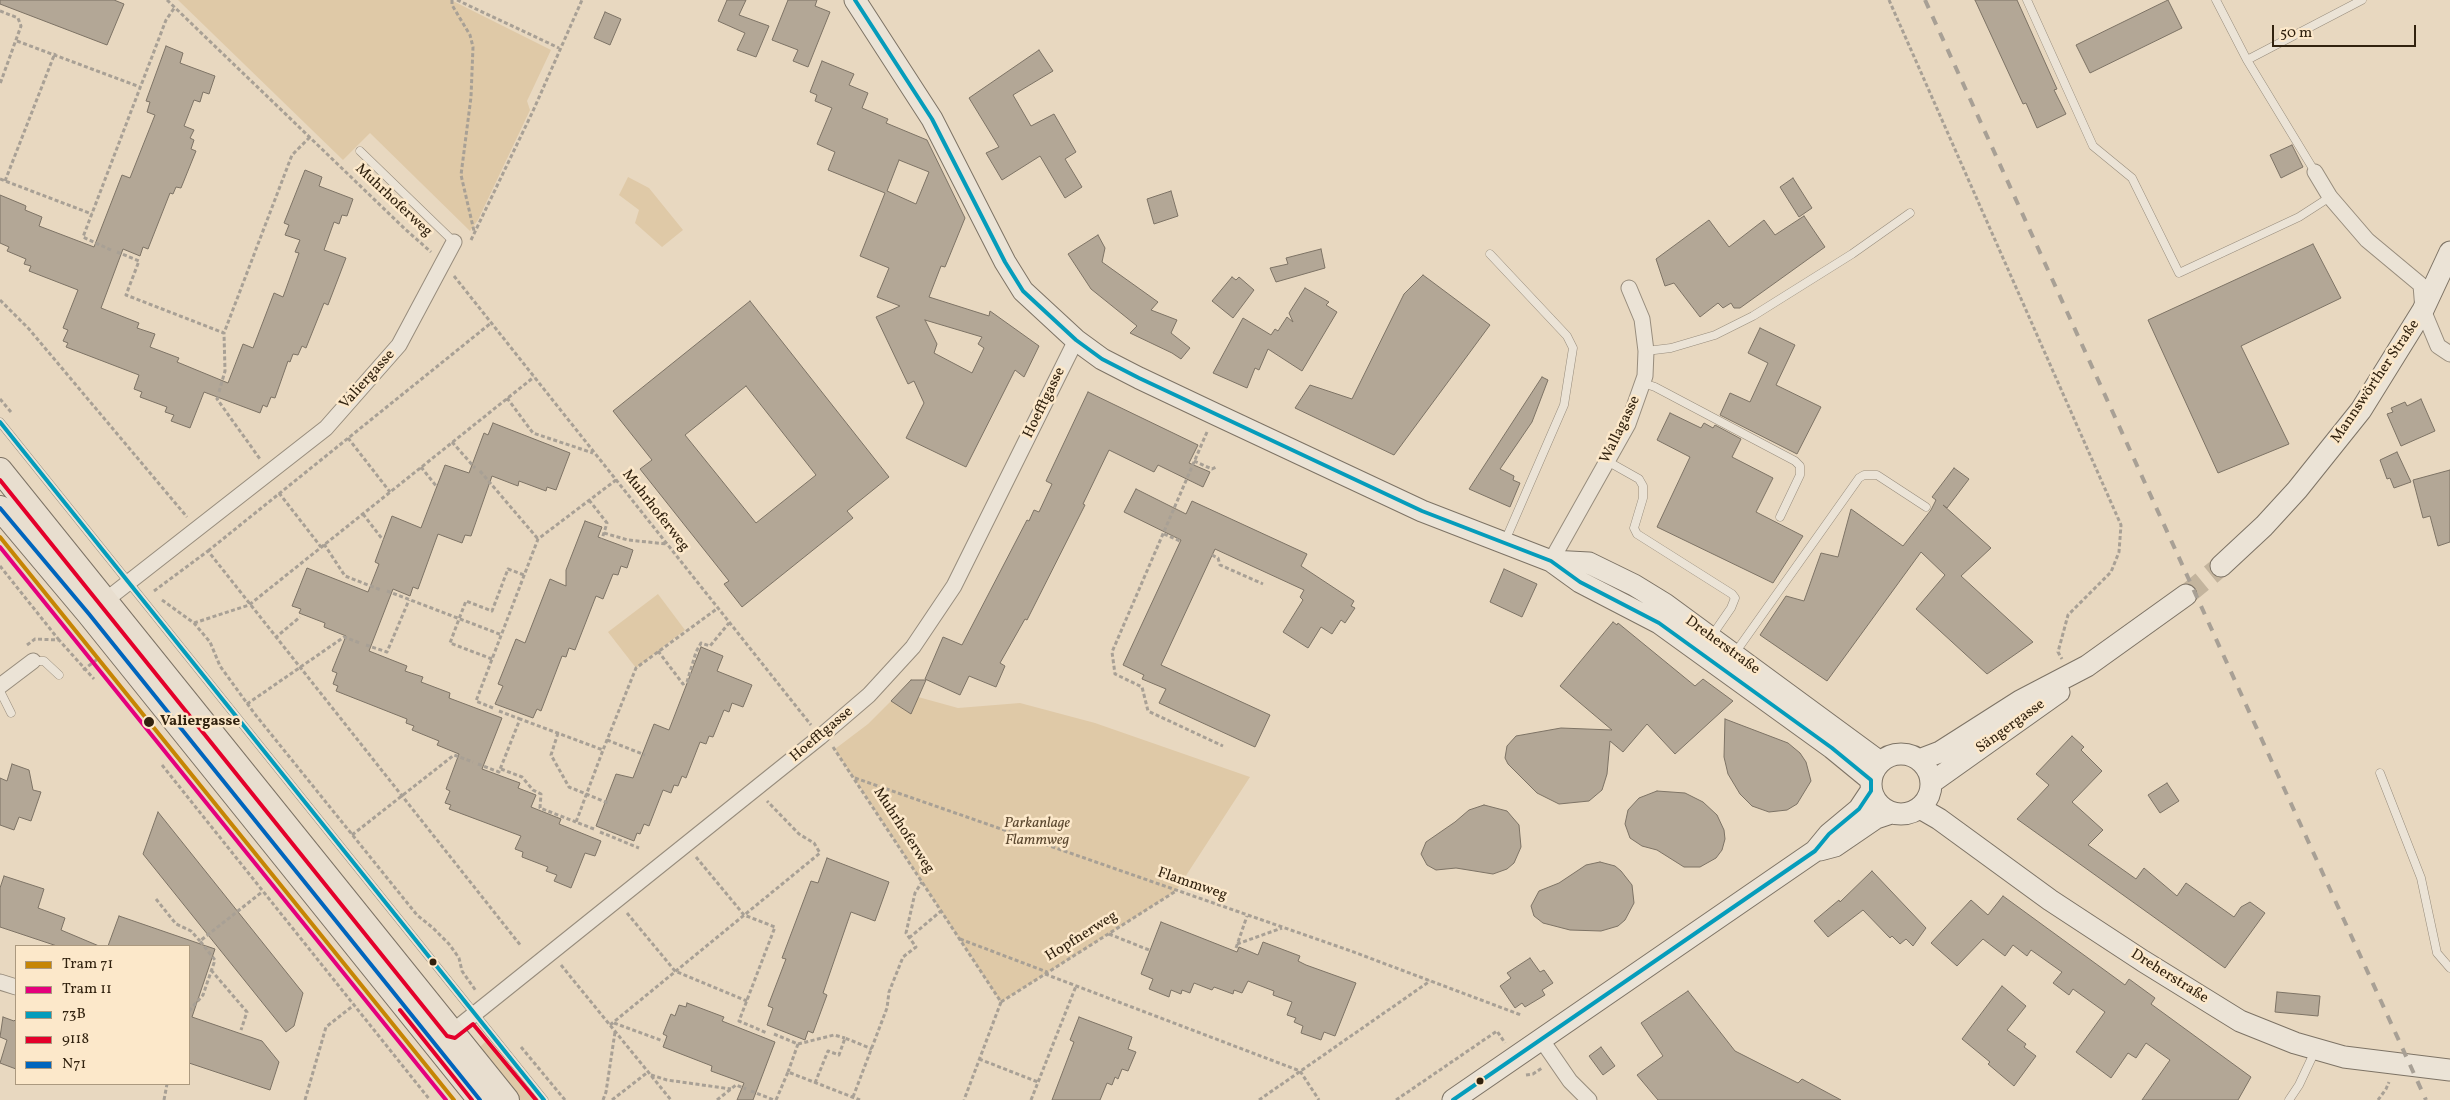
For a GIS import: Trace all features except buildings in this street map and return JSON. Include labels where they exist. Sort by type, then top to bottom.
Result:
[{"type":"main road","points":[[0,470],[507,1100]]},
{"type":"main road","points":[[0,508],[93,620],[480,1100]]},
{"type":"street","name":"Dreherstraße","points":[[855,0],[932,119],[1004,262],[1022,291],[1076,340],[1102,358],[1138,378],[1422,511],[1551,562],[1580,582],[1660,623],[1874,777]]},
{"type":"street","points":[[2315,172],[2330,198],[2367,240],[2421,285],[2423,310],[2438,346],[2450,354]]},
{"type":"street","name":"Valiergasse","points":[[106,600],[326,428],[398,345],[443,262],[460,245]]},
{"type":"street","name":"Mannswörther Straße","points":[[2221,566],[2270,519],[2338,440],[2385,374],[2423,310],[2450,252]]},
{"type":"street","name":"Wallagasse","points":[[1551,562],[1628,424],[1643,384],[1646,351],[1642,319],[1629,288]]},
{"type":"street","name":"Hoefftgasse","points":[[452,1032],[870,695],[913,647],[954,586],[1076,340]]},
{"type":"street","name":"Dreherstraße","points":[[1551,562],[1589,563],[1634,585],[1665,604],[1734,655],[1874,777]]},
{"type":"street","name":"Sängergasse","points":[[1919,760],[1940,752],[2020,701],[2079,670],[2186,595]]},
{"type":"street","points":[[0,686],[33,661]]},
{"type":"street","name":"Sängergasse","points":[[1931,783],[2059,692],[2079,670]]},
{"type":"street","points":[[1453,1100],[1815,851],[1828,834],[1858,809],[1874,777],[1895,754],[1904,754],[1919,760],[1929,774],[1931,783],[1930,792],[1920,808],[1904,814],[1891,813],[1876,818],[1835,846],[1815,851]]},
{"type":"street","points":[[1874,777],[1875,801],[1891,813]]},
{"type":"street","name":"Dreherstraße","points":[[1920,808],[2050,900],[2212,1004],[2269,1034],[2316,1050],[2372,1062],[2450,1070]]},
{"type":"street","points":[[0,982],[15,987]]},
{"type":"street","points":[[1541,1039],[1570,1081],[1589,1100]]},
{"type":"lane","points":[[2026,0],[2093,146],[2132,178],[2179,273],[2299,217],[2330,198]]},
{"type":"lane","points":[[2216,0],[2246,60],[2315,172]]},
{"type":"lane","points":[[2246,60],[2362,0]]},
{"type":"lane","points":[[360,151],[460,245]]},
{"type":"lane","points":[[1646,351],[1671,348],[1715,335],[1753,316],[1852,254],[1910,213]]},
{"type":"lane","points":[[1490,254],[1567,336],[1572,348],[1564,405],[1504,543]]},
{"type":"lane","points":[[1643,384],[1655,387],[1795,461],[1800,466],[1800,475],[1780,517]]},
{"type":"lane","points":[[0,422],[134,579],[474,1014],[544,1100]]},
{"type":"lane","points":[[1607,461],[1639,479],[1642,486],[1643,498],[1634,528],[1637,534],[1732,594],[1735,598],[1731,608],[1710,638]]},
{"type":"lane","points":[[1734,655],[1859,478],[1864,475],[1877,475],[1926,507]]},
{"type":"lane","points":[[33,661],[44,661],[59,675]]},
{"type":"lane","points":[[0,691],[11,713]]},
{"type":"lane","points":[[2380,773],[2421,878],[2437,954],[2450,968]]},
{"type":"lane","points":[[2289,1100],[2303,1078],[2316,1050]]},
{"type":"path","name":"Muhrhoferweg","points":[[167,0],[405,229],[443,262],[820,737],[835,749],[1001,1002]]},
{"type":"path","points":[[452,0],[452,5],[470,35],[473,47],[471,97],[461,175],[475,231]]},
{"type":"path","points":[[457,0],[559,48]]},
{"type":"path","points":[[460,245],[475,231],[533,111],[559,48],[582,0]]},
{"type":"path","points":[[1889,0],[2121,525],[2119,552],[2111,572],[2068,615],[2058,652],[2079,670]]},
{"type":"path","points":[[111,250],[83,237],[166,20],[175,7]]},
{"type":"path","points":[[0,11],[18,18],[20,22],[17,41],[0,84]]},
{"type":"path","points":[[17,41],[55,53],[140,87]]},
{"type":"path","points":[[5,181],[55,53]]},
{"type":"path","points":[[219,392],[226,371],[224,333],[292,155],[310,138]]},
{"type":"path","points":[[0,179],[92,214]]},
{"type":"path","points":[[117,252],[139,261],[126,295],[224,333]]},
{"type":"path","points":[[0,300],[29,329],[197,529]]},
{"type":"path","points":[[154,591],[208,551],[491,323]]},
{"type":"path","points":[[194,623],[249,605],[534,376]]},
{"type":"path","points":[[218,397],[217,400],[269,472]]},
{"type":"path","points":[[508,398],[532,433],[595,453]]},
{"type":"path","points":[[0,399],[13,415]]},
{"type":"path","points":[[1215,414],[1112,652],[1115,674],[1142,687],[1148,711],[1223,746]]},
{"type":"path","points":[[348,438],[390,492]]},
{"type":"path","points":[[452,442],[475,468]]},
{"type":"path","points":[[1194,461],[1212,469],[1216,466]]},
{"type":"path","points":[[421,467],[437,487]]},
{"type":"path","points":[[480,471],[538,539]]},
{"type":"path","points":[[494,708],[476,702],[538,539],[616,480]]},
{"type":"path","points":[[280,493],[345,576],[381,590]]},
{"type":"path","points":[[589,500],[607,523],[602,539]]},
{"type":"path","points":[[363,514],[383,540]]},
{"type":"path","points":[[604,533],[628,540],[667,544]]},
{"type":"path","points":[[1164,534],[1180,541]]},
{"type":"path","points":[[208,551],[275,638],[521,946]]},
{"type":"path","points":[[1212,556],[1218,558],[1220,565],[1263,584]]},
{"type":"path","points":[[0,566],[59,640]]},
{"type":"path","points":[[492,659],[450,643],[459,619],[466,601],[492,611],[508,569],[524,575]]},
{"type":"path","points":[[134,579],[154,591],[163,602],[194,623],[210,642],[220,666],[247,704],[417,916],[433,928],[449,944],[459,958],[462,971],[486,1005]]},
{"type":"path","points":[[387,591],[502,635]]},
{"type":"path","points":[[366,645],[386,652],[409,600]]},
{"type":"path","points":[[576,822],[636,668],[718,608]]},
{"type":"path","points":[[275,638],[300,618]]},
{"type":"path","points":[[658,651],[683,684],[687,682],[696,652],[701,643],[710,646],[729,622]]},
{"type":"path","points":[[247,704],[344,637],[360,643]]},
{"type":"path","points":[[83,670],[94,679]]},
{"type":"path","points":[[499,711],[603,750]]},
{"type":"path","points":[[478,764],[500,772],[520,719]]},
{"type":"path","points":[[558,733],[551,755],[569,788],[608,803]]},
{"type":"path","points":[[607,740],[645,755]]},
{"type":"path","points":[[352,836],[454,755],[473,762]]},
{"type":"path","points":[[162,765],[430,1100]]},
{"type":"path","points":[[501,769],[522,777],[533,790],[541,794],[540,808],[594,829]]},
{"type":"path","name":"Flammweg","points":[[855,778],[1282,928],[1521,1015]]},
{"type":"path","points":[[612,1024],[820,853],[814,842],[799,834],[766,801]]},
{"type":"path","points":[[600,832],[640,848]]},
{"type":"path","points":[[696,857],[744,915],[775,928],[739,1021],[767,1033]]},
{"type":"path","points":[[853,1098],[888,1008],[889,992],[903,957],[916,947],[906,933],[915,893],[923,882]]},
{"type":"path","name":"Hopfnerweg","points":[[1001,1002],[1176,891]]},
{"type":"path","points":[[200,942],[262,892]]},
{"type":"path","points":[[156,899],[176,924],[191,930],[215,960],[203,995],[190,1010]]},
{"type":"path","points":[[909,938],[941,911]]},
{"type":"path","points":[[627,913],[676,971],[747,1001]]},
{"type":"path","points":[[1247,916],[1237,946],[1282,928]]},
{"type":"path","points":[[1109,934],[1148,950]]},
{"type":"path","points":[[960,939],[1076,986],[1300,1072],[1319,1100]]},
{"type":"path","points":[[561,965],[612,1024],[615,1031],[671,1100]]},
{"type":"path","points":[[212,970],[247,1012],[241,1030]]},
{"type":"path","points":[[1259,1100],[1430,981]]},
{"type":"path","points":[[1031,1100],[1076,986]]},
{"type":"path","points":[[964,1100],[1001,1002]]},
{"type":"path","points":[[306,1100],[326,1027],[354,1005]]},
{"type":"path","points":[[612,1024],[663,1041]]},
{"type":"path","points":[[603,1100],[606,1092],[615,1031]]},
{"type":"path","points":[[1396,1100],[1497,1032]]},
{"type":"path","points":[[774,1034],[798,1044],[834,1035],[872,1049]]},
{"type":"path","points":[[816,1083],[828,1051],[839,1055],[845,1038]]},
{"type":"path","points":[[516,1041],[565,1100]]},
{"type":"path","points":[[751,1092],[775,1100],[798,1044]]},
{"type":"path","points":[[979,1059],[1038,1082]]},
{"type":"path","points":[[788,1072],[860,1100]]},
{"type":"path","points":[[649,1074],[667,1080],[731,1089]]},
{"type":"path","points":[[612,1100],[649,1074]]},
{"type":"path","points":[[2378,1100],[2386,1090],[2390,1079]]},
{"type":"path","points":[[164,1100],[167,1085]]},
{"type":"path","points":[[717,1100],[736,1085],[746,1089]]},
{"type":"green space","points":[[178,0],[451,0],[551,50],[527,101],[530,110],[478,220],[470,231],[370,133],[343,160]]},
{"type":"green space","points":[[628,177],[649,188],[683,230],[662,247],[635,223],[639,210],[619,195]]},
{"type":"green space","points":[[658,594],[685,630],[636,668],[608,632]]},
{"type":"green space","name":"Parkanlage Flammweg","points":[[900,692],[958,708],[1020,703],[1095,723],[1250,777],[1176,891],[1001,1002],[835,749],[868,724]]},
{"type":"green space","points":[[485,1042],[492,1045],[537,1100],[520,1100],[481,1052],[481,1046]]},
{"type":"tunnel","points":[[2186,595],[2221,566]]},
{"type":"railway","points":[[1925,0],[2426,1100]]},
{"type":"tram line","name":"71","points":[[0,537],[454,1100]]},
{"type":"tram line","name":"11","points":[[0,547],[446,1100]]},
{"type":"transit line","name":"73B","points":[[855,0],[932,119],[1005,262],[1023,291],[1076,340],[1102,359],[1139,378],[1422,511],[1551,561],[1580,582],[1659,623],[1832,748],[1871,780],[1871,791],[1859,809],[1829,834],[1815,851],[1453,1100]]},
{"type":"transit line","name":"73B","points":[[0,422],[544,1100]]},
{"type":"transit line","name":"9118","points":[[0,480],[447,1036],[455,1038],[473,1024],[536,1100]]},
{"type":"transit line","name":"N71","points":[[0,508],[89,614],[480,1100]]},
{"type":"transit line","name":"9118","points":[[400,1010],[472,1100]]},
{"type":"place","name":"Valiergasse","points":[[149,722]]}]
